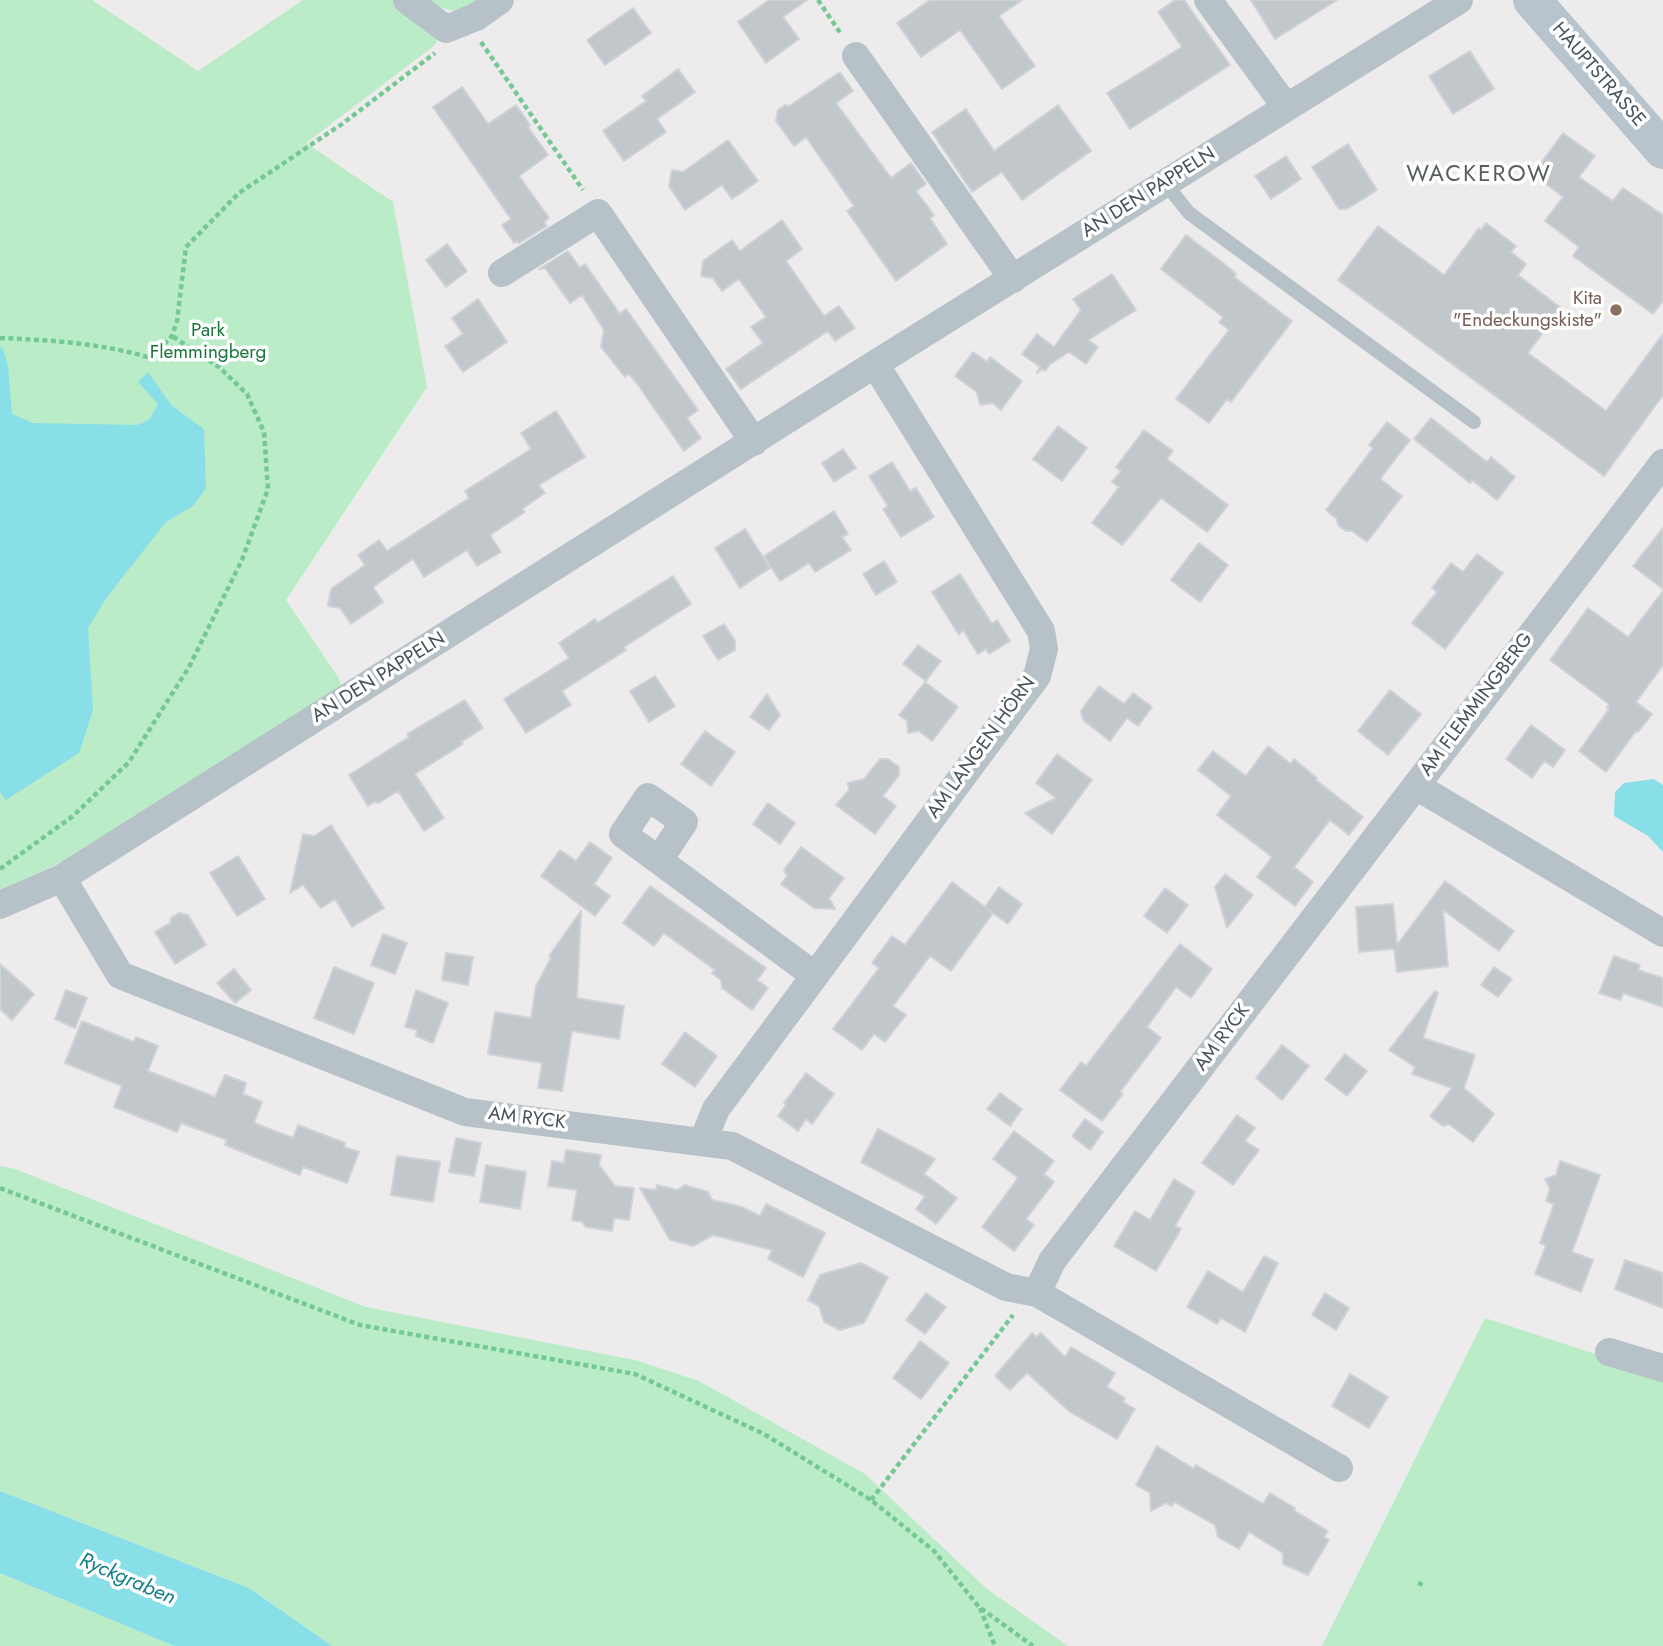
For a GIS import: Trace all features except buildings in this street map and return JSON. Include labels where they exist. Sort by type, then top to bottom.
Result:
[{"type":"street","points":[[407,0],[456,25],[476,17],[500,0]]},
{"type":"street","points":[[1208,0],[1286,107]]},
{"type":"street","name":"AN DEN PAPPELN","points":[[0,905],[62,878],[875,364],[1459,0]]},
{"type":"street","name":"HAUPTSTRASSE","points":[[1543,3],[1663,150]]},
{"type":"street","points":[[856,57],[1013,279]]},
{"type":"street","points":[[502,273],[598,213],[754,442]]},
{"type":"street","name":"AM LANGEN HÖRN","points":[[703,1141],[716,1109],[1037,676],[1044,649],[1041,631],[875,364]]},
{"type":"street","name":"AM FLEMMINGBERG","points":[[1663,463],[1416,786],[1663,933]]},
{"type":"street","name":"AM RYCK","points":[[1037,1293],[1052,1261],[1416,786]]},
{"type":"street","points":[[659,860],[814,975]]},
{"type":"street","name":"AM RYCK","points":[[62,878],[120,975],[465,1112],[732,1146],[1006,1287],[1037,1293],[1339,1468]]},
{"type":"street","points":[[1609,1352],[1663,1368]]},
{"type":"lane","points":[[1165,183],[1189,213],[1474,422]]},
{"type":"path","points":[[818,0],[856,57]]},
{"type":"path","points":[[0,338],[128,351],[147,357],[159,350],[172,336],[177,321],[186,247],[239,193],[341,124],[446,45],[456,25],[598,213]]},
{"type":"path","points":[[0,869],[73,816],[129,762],[189,667],[242,560],[268,489],[264,432],[247,394],[219,367],[172,336]]},
{"type":"path","points":[[0,1188],[360,1325],[635,1374],[764,1434],[871,1500],[934,1551],[979,1607],[1033,1646]]},
{"type":"path","points":[[871,1500],[1025,1299],[1037,1293]]},
{"type":"path","points":[[1418,1583],[1426,1586]]},
{"type":"path","points":[[979,1607],[995,1646]]},
{"type":"green space","name":"Park Flemmingberg","points":[[0,0],[92,0],[198,71],[303,0],[397,0],[440,33],[435,45],[306,143],[393,202],[427,387],[286,600],[338,677],[344,691],[60,863],[0,890]]},
{"type":"green space","points":[[430,0],[478,0],[459,10],[448,10]]},
{"type":"green space","points":[[0,1166],[15,1169],[366,1307],[635,1360],[699,1381],[865,1474],[987,1589],[1068,1646],[332,1646],[249,1588],[0,1491]]},
{"type":"green space","points":[[1485,1318],[1663,1376],[1663,1646],[1322,1646]]},
{"type":"green space","points":[[0,1573],[174,1646],[0,1646]]},
{"type":"water","points":[[0,347],[8,366],[12,414],[33,423],[137,425],[150,419],[158,404],[138,382],[148,372],[171,405],[204,429],[206,488],[193,506],[166,522],[107,597],[88,628],[93,710],[79,753],[6,800],[0,792]]},
{"type":"water","points":[[1654,779],[1663,785],[1663,852],[1648,836],[1614,816],[1615,792],[1624,783]]},
{"type":"water","name":"Ryckgraben","points":[[0,1491],[249,1588],[332,1646],[174,1646],[0,1573]]},
{"type":"place","name":"Kita \"Endeckungskiste\"","points":[[1616,310]]},
{"type":"district","name":"WACKEROW","points":[[1479,175]]}]
